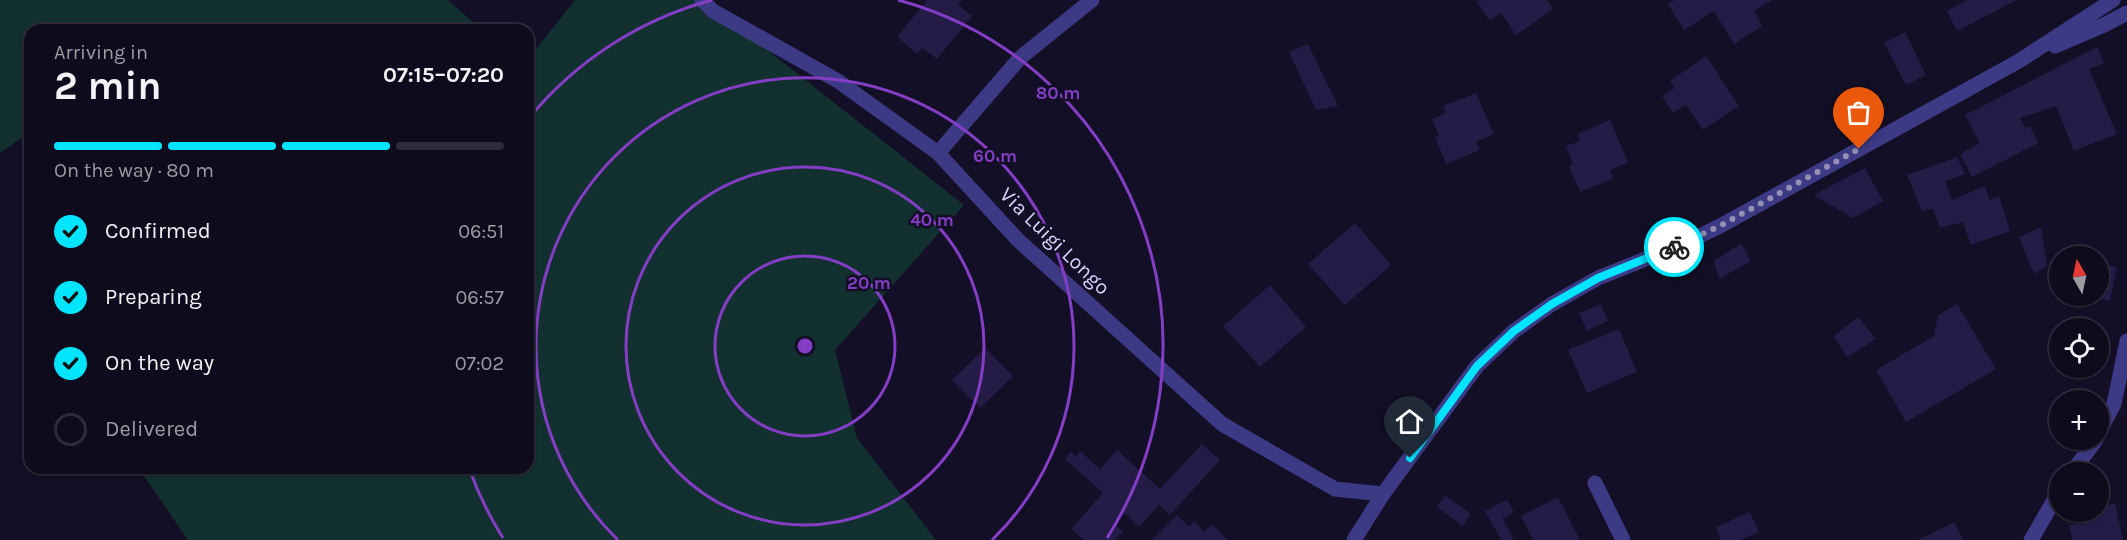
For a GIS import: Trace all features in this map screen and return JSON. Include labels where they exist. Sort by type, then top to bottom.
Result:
[{"type":"street","name":"Via Luigi Longo","points":[[702,0],[713,11],[838,81],[938,153],[1017,240],[1222,424],[1335,489],[1383,494]]},
{"type":"street","points":[[938,153],[1020,58],[1092,0]]},
{"type":"street","points":[[1353,540],[1383,494],[1477,366],[1514,331],[1552,304],[1598,278],[1683,244],[1720,226],[2019,61],[2113,0]]},
{"type":"street","points":[[2019,61],[2127,13]]},
{"type":"street","points":[[2109,413],[2114,404],[2127,341]]},
{"type":"street","points":[[1595,483],[1623,540]]},
{"type":"street","points":[[2031,540],[2049,509]]},
{"type":"green space","points":[[0,0],[448,0],[475,24],[24,24],[24,136],[0,153]]},
{"type":"green space","points":[[575,0],[704,0],[964,205],[835,350],[857,438],[936,540],[188,540],[144,474],[534,474],[534,51]]},
{"type":"building","points":[[927,0],[962,0],[958,5],[972,16],[937,59],[922,48],[917,54],[897,37]]},
{"type":"building","points":[[1480,0],[1547,0],[1553,9],[1516,35],[1501,13],[1490,21],[1477,2]]},
{"type":"building","points":[[1675,0],[1772,0],[1754,11],[1762,26],[1734,44],[1714,11],[1684,30],[1668,4]]},
{"type":"building","points":[[1967,0],[2017,0],[1957,31],[1947,11]]},
{"type":"building","points":[[1905,32],[1926,75],[1906,85],[1884,43]]},
{"type":"building","points":[[1308,44],[1338,106],[1316,110],[1289,52]]},
{"type":"building","points":[[2097,47],[2104,63],[2089,69],[2117,134],[2074,151],[2056,106],[2020,118],[2025,128],[2030,126],[2038,143],[1972,177],[1960,154],[1980,143],[1965,115]]},
{"type":"building","points":[[1706,56],[1739,106],[1703,130],[1686,105],[1673,113],[1662,96],[1675,88],[1670,81]]},
{"type":"building","points":[[1476,93],[1494,134],[1476,142],[1480,150],[1446,164],[1435,137],[1439,136],[1432,119],[1446,113],[1443,106]]},
{"type":"building","points":[[1610,120],[1628,162],[1610,170],[1614,178],[1580,192],[1569,166],[1573,164],[1566,146],[1580,141],[1577,134]]},
{"type":"building","points":[[1957,157],[1965,174],[1945,181],[1952,200],[1985,186],[1989,200],[1999,196],[2010,231],[1971,245],[1963,222],[1940,228],[1933,209],[1922,211],[1907,175]]},
{"type":"building","points":[[1865,168],[1883,201],[1853,218],[1814,195]]},
{"type":"building","points":[[1355,223],[1391,265],[1345,305],[1308,264]]},
{"type":"building","points":[[2041,227],[2047,266],[2034,274],[2019,237]]},
{"type":"building","points":[[1741,243],[1751,261],[1719,279],[1714,261]]},
{"type":"building","points":[[2109,265],[2117,267],[2109,301]]},
{"type":"building","points":[[1270,285],[1306,327],[1260,367],[1223,326]]},
{"type":"building","points":[[1601,304],[1608,321],[1587,331],[1579,313]]},
{"type":"building","points":[[1957,304],[1996,369],[1906,422],[1876,370],[1934,336],[1938,315]]},
{"type":"building","points":[[1858,317],[1876,339],[1847,357],[1834,336]]},
{"type":"building","points":[[1619,329],[1637,372],[1587,393],[1568,350]]},
{"type":"building","points":[[985,348],[1013,376],[980,408],[952,380]]},
{"type":"building","points":[[1202,444],[1220,460],[1170,515],[1159,505],[1139,527],[1125,513],[1115,524],[1123,532],[1115,540],[1084,540],[1071,529],[1103,493],[1065,459],[1071,452],[1076,457],[1080,451],[1100,469],[1117,450],[1160,489]]},
{"type":"building","points":[[1445,496],[1471,514],[1463,526],[1437,507]]},
{"type":"building","points":[[1558,497],[1580,540],[1533,540],[1521,516]]},
{"type":"building","points":[[1507,500],[1514,512],[1503,519],[1514,540],[1501,540],[1485,511]]},
{"type":"building","points":[[2115,503],[2123,540],[2073,540],[2069,525],[2084,522],[2109,522],[2109,504]]},
{"type":"building","points":[[1750,512],[1759,532],[1740,540],[1721,540],[1716,527]]},
{"type":"building","points":[[1177,515],[1189,527],[1194,521],[1204,532],[1212,525],[1228,540],[1152,540]]},
{"type":"building","points":[[1954,522],[1963,540],[1918,540]]},
{"type":"way so far","points":[[1674,247],[1720,226],[1859,149]]},
{"type":"route","points":[[1410,458],[1477,366],[1514,331],[1552,304],[1598,278],[1674,247]]}]
